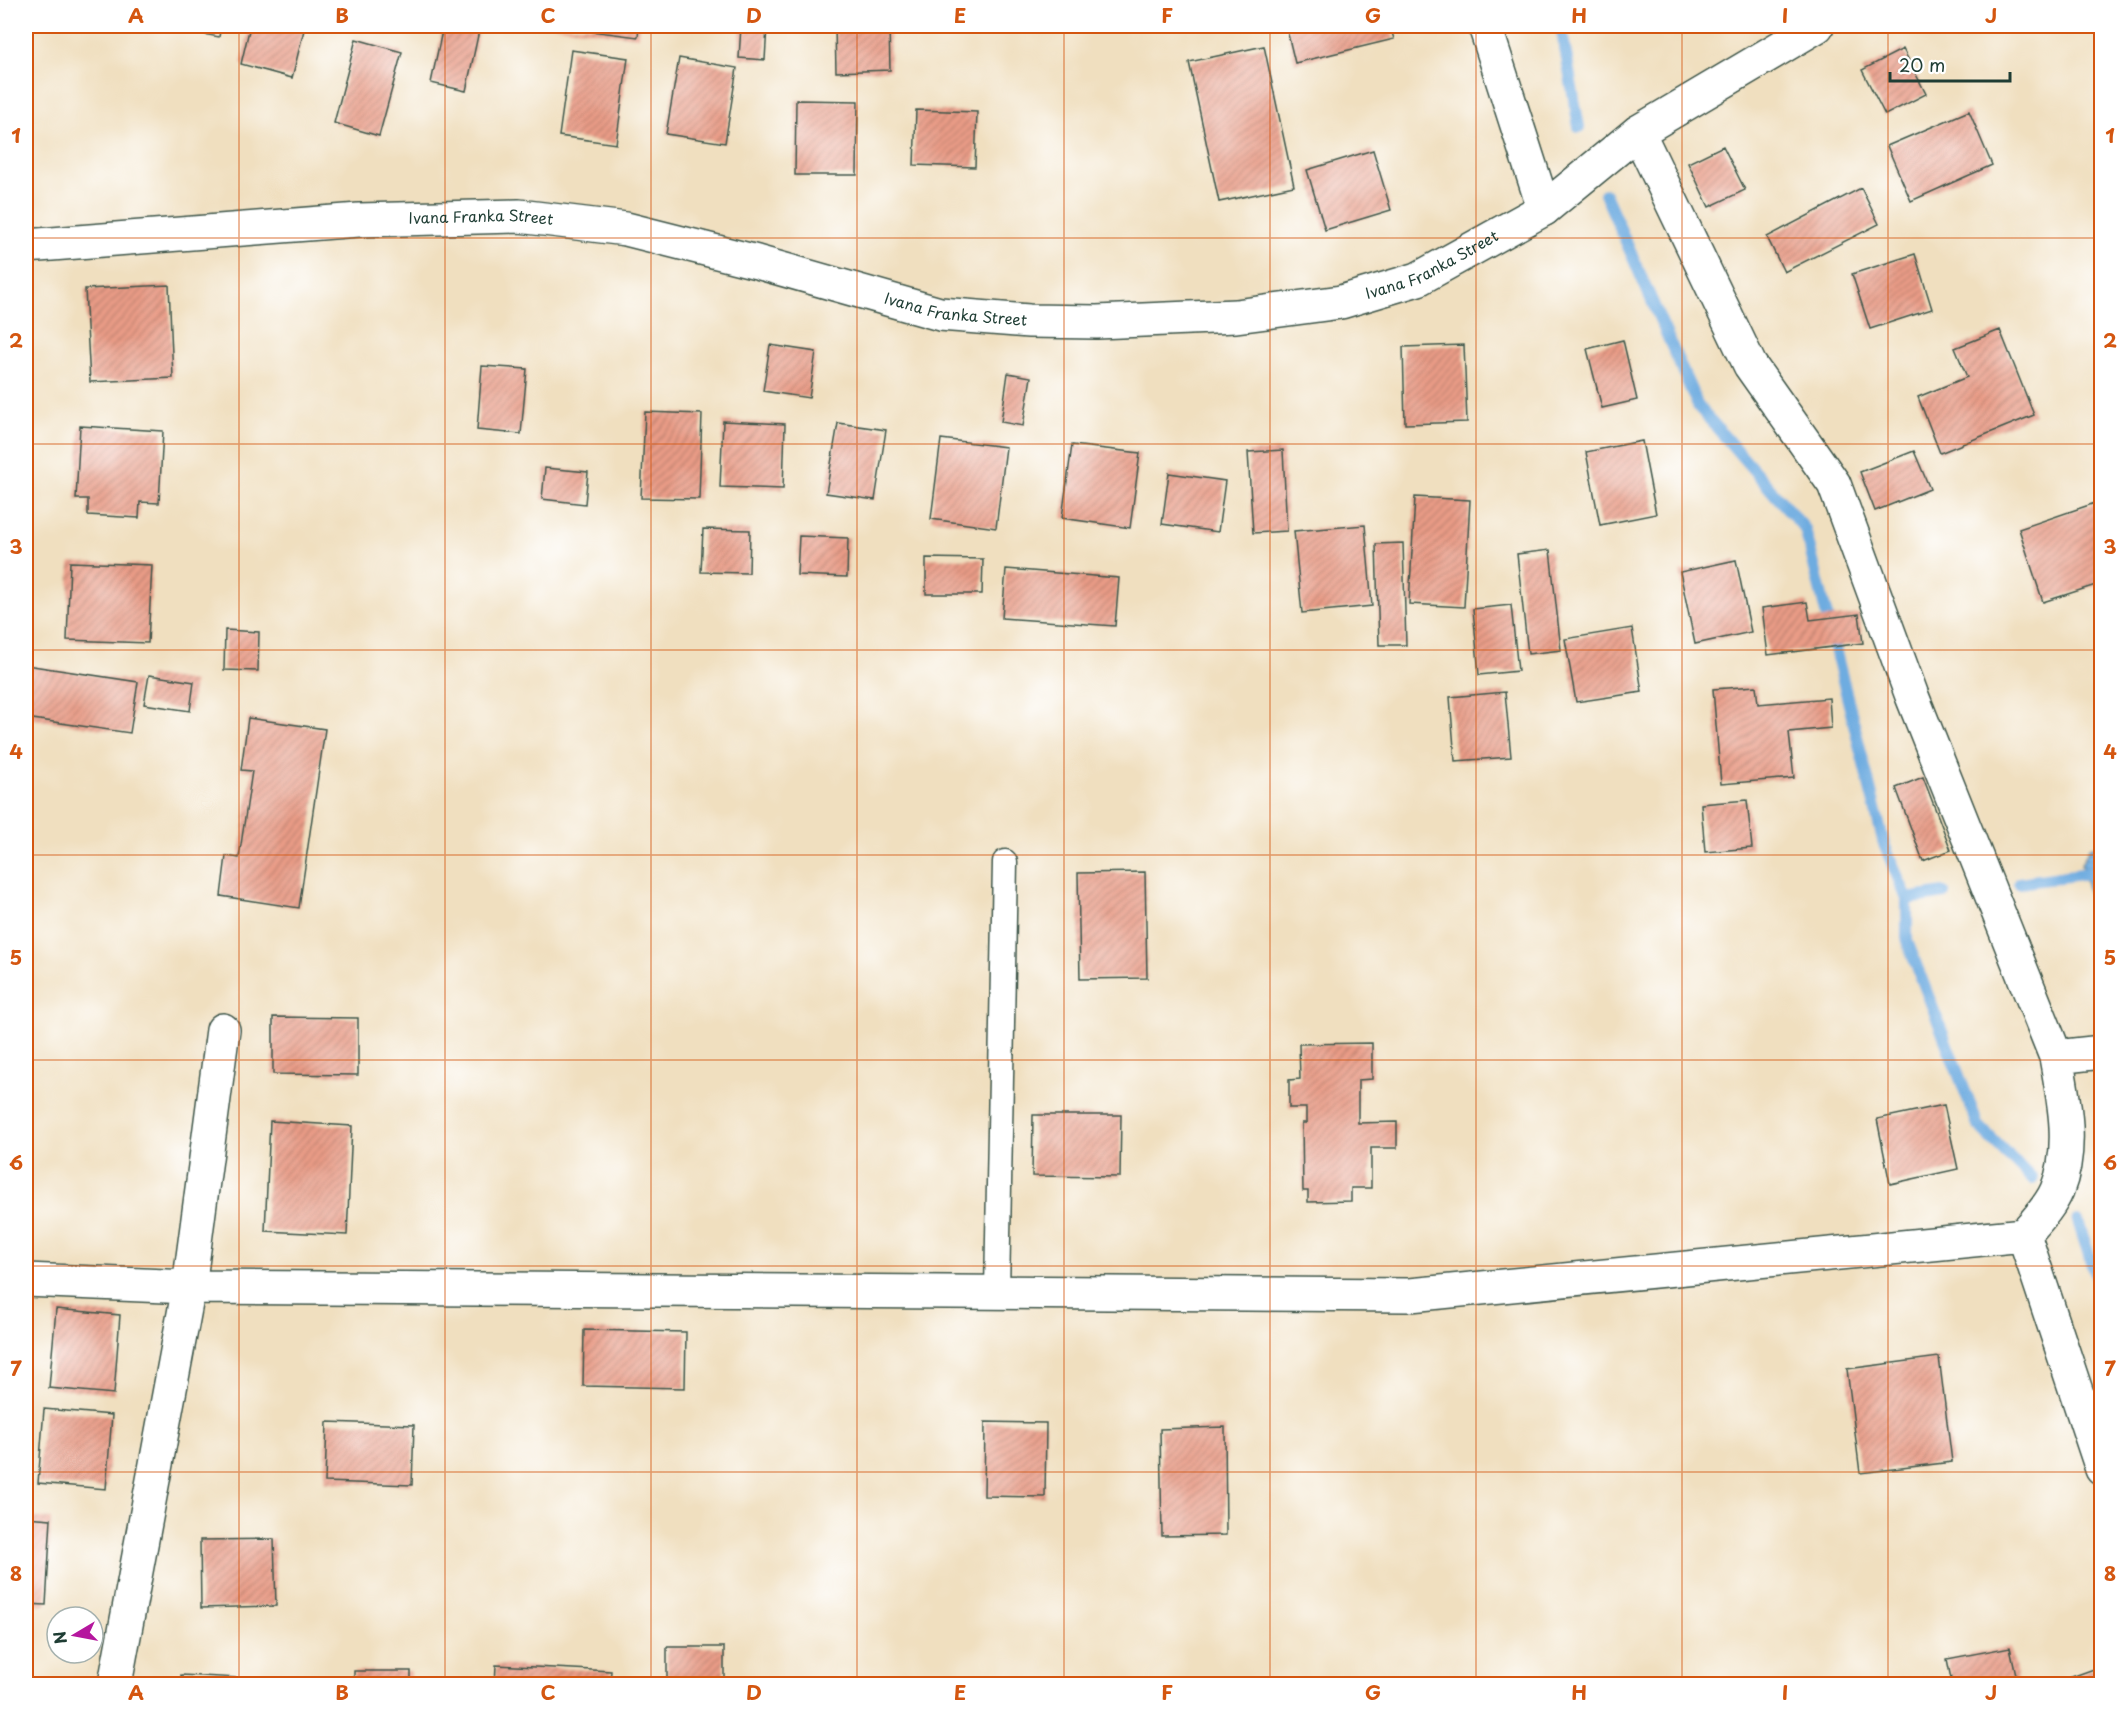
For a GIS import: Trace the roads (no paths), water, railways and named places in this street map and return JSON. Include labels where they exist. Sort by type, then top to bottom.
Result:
[{"type":"street","points":[[1485,26],[1544,209]]},
{"type":"street","name":"Ivana Franka Street","points":[[26,246],[348,220],[418,216],[519,216],[626,229],[757,262],[940,314],[1029,321],[1097,322],[1236,316],[1341,302],[1418,279],[1544,209],[1638,132],[1817,26]]},
{"type":"street","points":[[26,1280],[189,1287],[1410,1295],[2024,1235],[2057,1191],[2067,1152],[2064,1100],[2056,1057],[1912,696],[1834,484],[1750,365],[1638,132]]},
{"type":"street","points":[[115,1684],[189,1287],[223,1030]]},
{"type":"street","points":[[2056,1057],[2102,1052]]},
{"type":"street","points":[[2024,1235],[2102,1469]]},
{"type":"lane","points":[[997,1292],[1005,862]]},
{"type":"water","points":[[2102,844],[2101,903],[2088,893],[2081,864],[2090,847]]},
{"type":"waterway","points":[[1561,26],[1579,127]]},
{"type":"waterway","points":[[1605,194],[1698,406],[1805,529],[1884,844],[1907,899],[1907,941],[1978,1125],[2032,1179]]},
{"type":"waterway","points":[[2019,883],[2102,871]]},
{"type":"waterway","points":[[1907,899],[1944,893]]},
{"type":"waterway","points":[[2078,1221],[2102,1296]]}]
